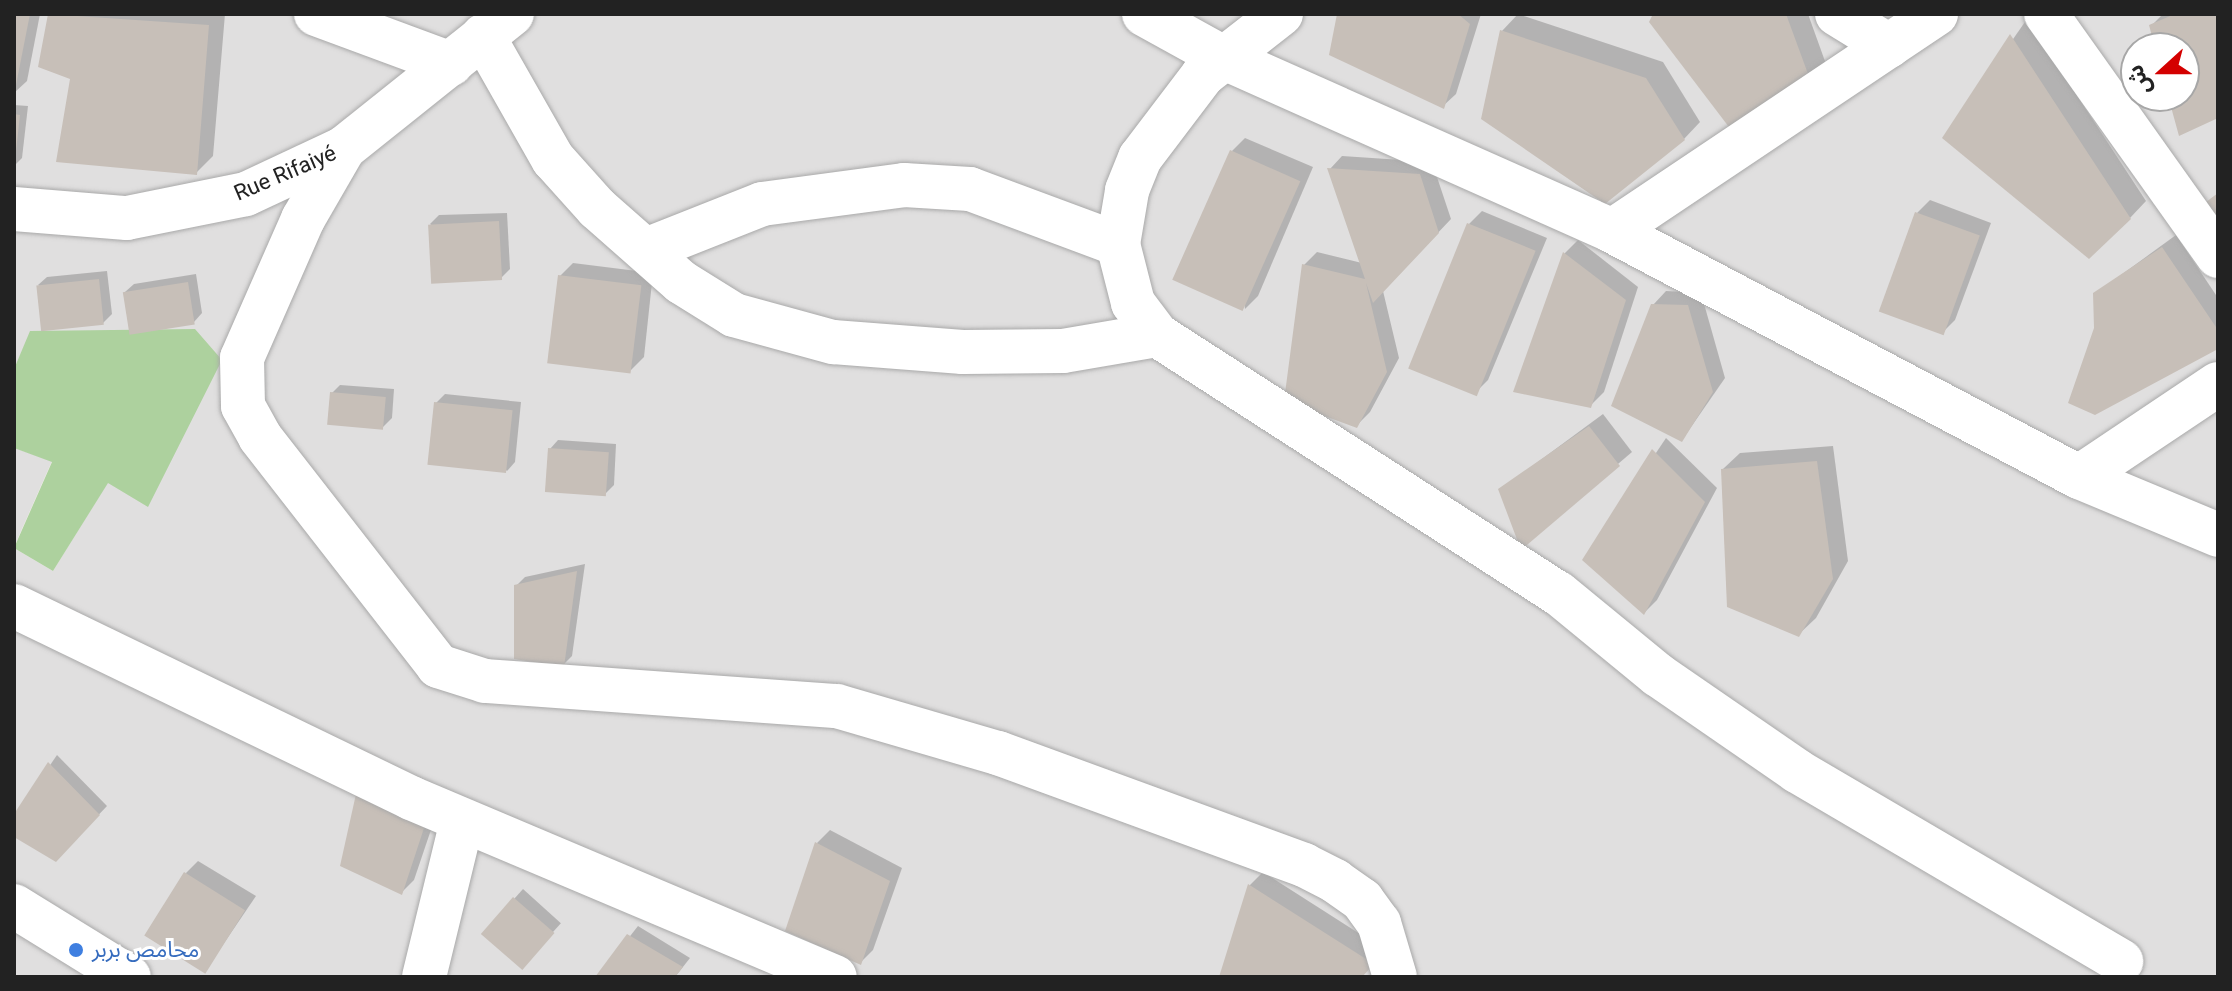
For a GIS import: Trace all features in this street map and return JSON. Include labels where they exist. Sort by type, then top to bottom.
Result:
[{"type":"street","points":[[316,14],[482,38],[553,159],[597,208],[681,282],[734,315],[833,342],[1010,352],[1063,351],[1157,335]]},
{"type":"street","points":[[1281,14],[1222,57],[1179,102],[1140,158],[1127,191],[1118,244],[1133,303],[1157,335],[1558,593],[1658,675],[1797,771],[2121,961]]},
{"type":"street","points":[[1837,14],[1889,46]]},
{"type":"street","points":[[1612,231],[1936,14]]},
{"type":"street","points":[[2046,14],[2218,256]]},
{"type":"street","points":[[1143,17],[1222,57],[1612,231],[2079,477],[2218,535]]},
{"type":"street","name":"Rue Rifaiyé","points":[[14,209],[127,218],[246,194],[344,148],[482,38]]},
{"type":"street","points":[[344,148],[303,219],[242,358],[243,406],[270,449],[438,666],[485,681],[837,706],[998,753],[1304,865],[1335,881],[1362,900],[1379,923],[1397,976]]},
{"type":"street","points":[[646,250],[762,204],[904,185],[970,189],[1118,244]]},
{"type":"street","points":[[2079,477],[2218,384]]},
{"type":"street","points":[[14,606],[462,821],[835,977]]},
{"type":"street","points":[[424,977],[462,821]]},
{"type":"street","points":[[14,906],[129,977]]},
{"type":"shaded area","points":[[14,14],[2218,14],[2218,977],[14,977],[14,548],[53,571],[108,482],[148,506],[31,331],[14,369]]},
{"type":"shaded area","points":[[14,448],[52,461],[14,547]]},
{"type":"green space","points":[[195,329],[222,360],[148,507],[108,483],[53,571],[14,548],[52,462],[14,448],[14,369],[30,331]]},
{"type":"building","points":[[14,14],[30,14],[15,90],[14,90]]},
{"type":"building","points":[[48,14],[209,25],[197,175],[56,162],[70,79],[38,67]]},
{"type":"building","points":[[1337,14],[1458,14],[1470,24],[1444,109],[1329,55]]},
{"type":"building","points":[[1653,14],[1786,14],[1811,82],[1735,135],[1649,22]]},
{"type":"building","points":[[2175,14],[2218,14],[2218,118],[2179,136],[2172,112],[2200,112],[2200,32],[2151,32],[2149,25]]},
{"type":"building","points":[[1500,30],[1646,78],[1685,140],[1605,204],[1481,119]]},
{"type":"building","points":[[2010,34],[2131,219],[2089,259],[1942,138]]},
{"type":"building","points":[[14,114],[20,115],[16,151],[14,151]]},
{"type":"building","points":[[1230,150],[1300,181],[1243,311],[1172,280]]},
{"type":"building","points":[[1327,168],[1420,174],[1439,233],[1373,303],[1366,283],[1387,372],[1357,428],[1284,401],[1302,264],[1365,279]]},
{"type":"building","points":[[2218,193],[2218,219],[2206,202]]},
{"type":"building","points":[[1915,212],[1980,236],[1944,335],[1879,312]]},
{"type":"building","points":[[499,221],[502,280],[431,284],[428,225]]},
{"type":"building","points":[[1467,223],[1536,251],[1477,396],[1408,369]]},
{"type":"building","points":[[2162,247],[2218,330],[2218,349],[2095,415],[2068,403],[2094,328],[2093,293]]},
{"type":"building","points":[[1563,252],[1626,300],[1591,408],[1513,392]]},
{"type":"building","points":[[558,275],[641,285],[631,374],[547,363]]},
{"type":"building","points":[[99,279],[104,325],[41,331],[36,286]]},
{"type":"building","points":[[188,282],[195,324],[130,335],[123,292]]},
{"type":"building","points":[[1651,304],[1688,305],[1713,392],[1682,442],[1611,406]]},
{"type":"building","points":[[330,392],[386,397],[383,430],[327,425]]},
{"type":"building","points":[[434,402],[513,410],[506,473],[427,465]]},
{"type":"building","points":[[1589,426],[1620,466],[1521,550],[1498,489]]},
{"type":"building","points":[[548,448],[609,452],[606,496],[545,492]]},
{"type":"building","points":[[1652,449],[1705,502],[1644,615],[1582,560]]},
{"type":"building","points":[[1817,461],[1833,579],[1799,637],[1727,607],[1721,469]]},
{"type":"building","points":[[577,571],[564,667],[514,659],[514,585]]},
{"type":"building","points":[[48,762],[100,815],[56,862],[14,837],[14,814]]},
{"type":"building","points":[[356,794],[425,825],[402,895],[340,866]]},
{"type":"building","points":[[815,842],[890,881],[861,965],[785,931]]},
{"type":"building","points":[[184,872],[245,910],[205,974],[144,936]]},
{"type":"building","points":[[1248,884],[1374,964],[1362,977],[1219,977]]},
{"type":"building","points":[[513,897],[555,933],[522,970],[481,934]]},
{"type":"building","points":[[627,934],[683,967],[675,977],[595,977]]},
{"type":"place","name":"محامص بربر","points":[[76,950]]}]
